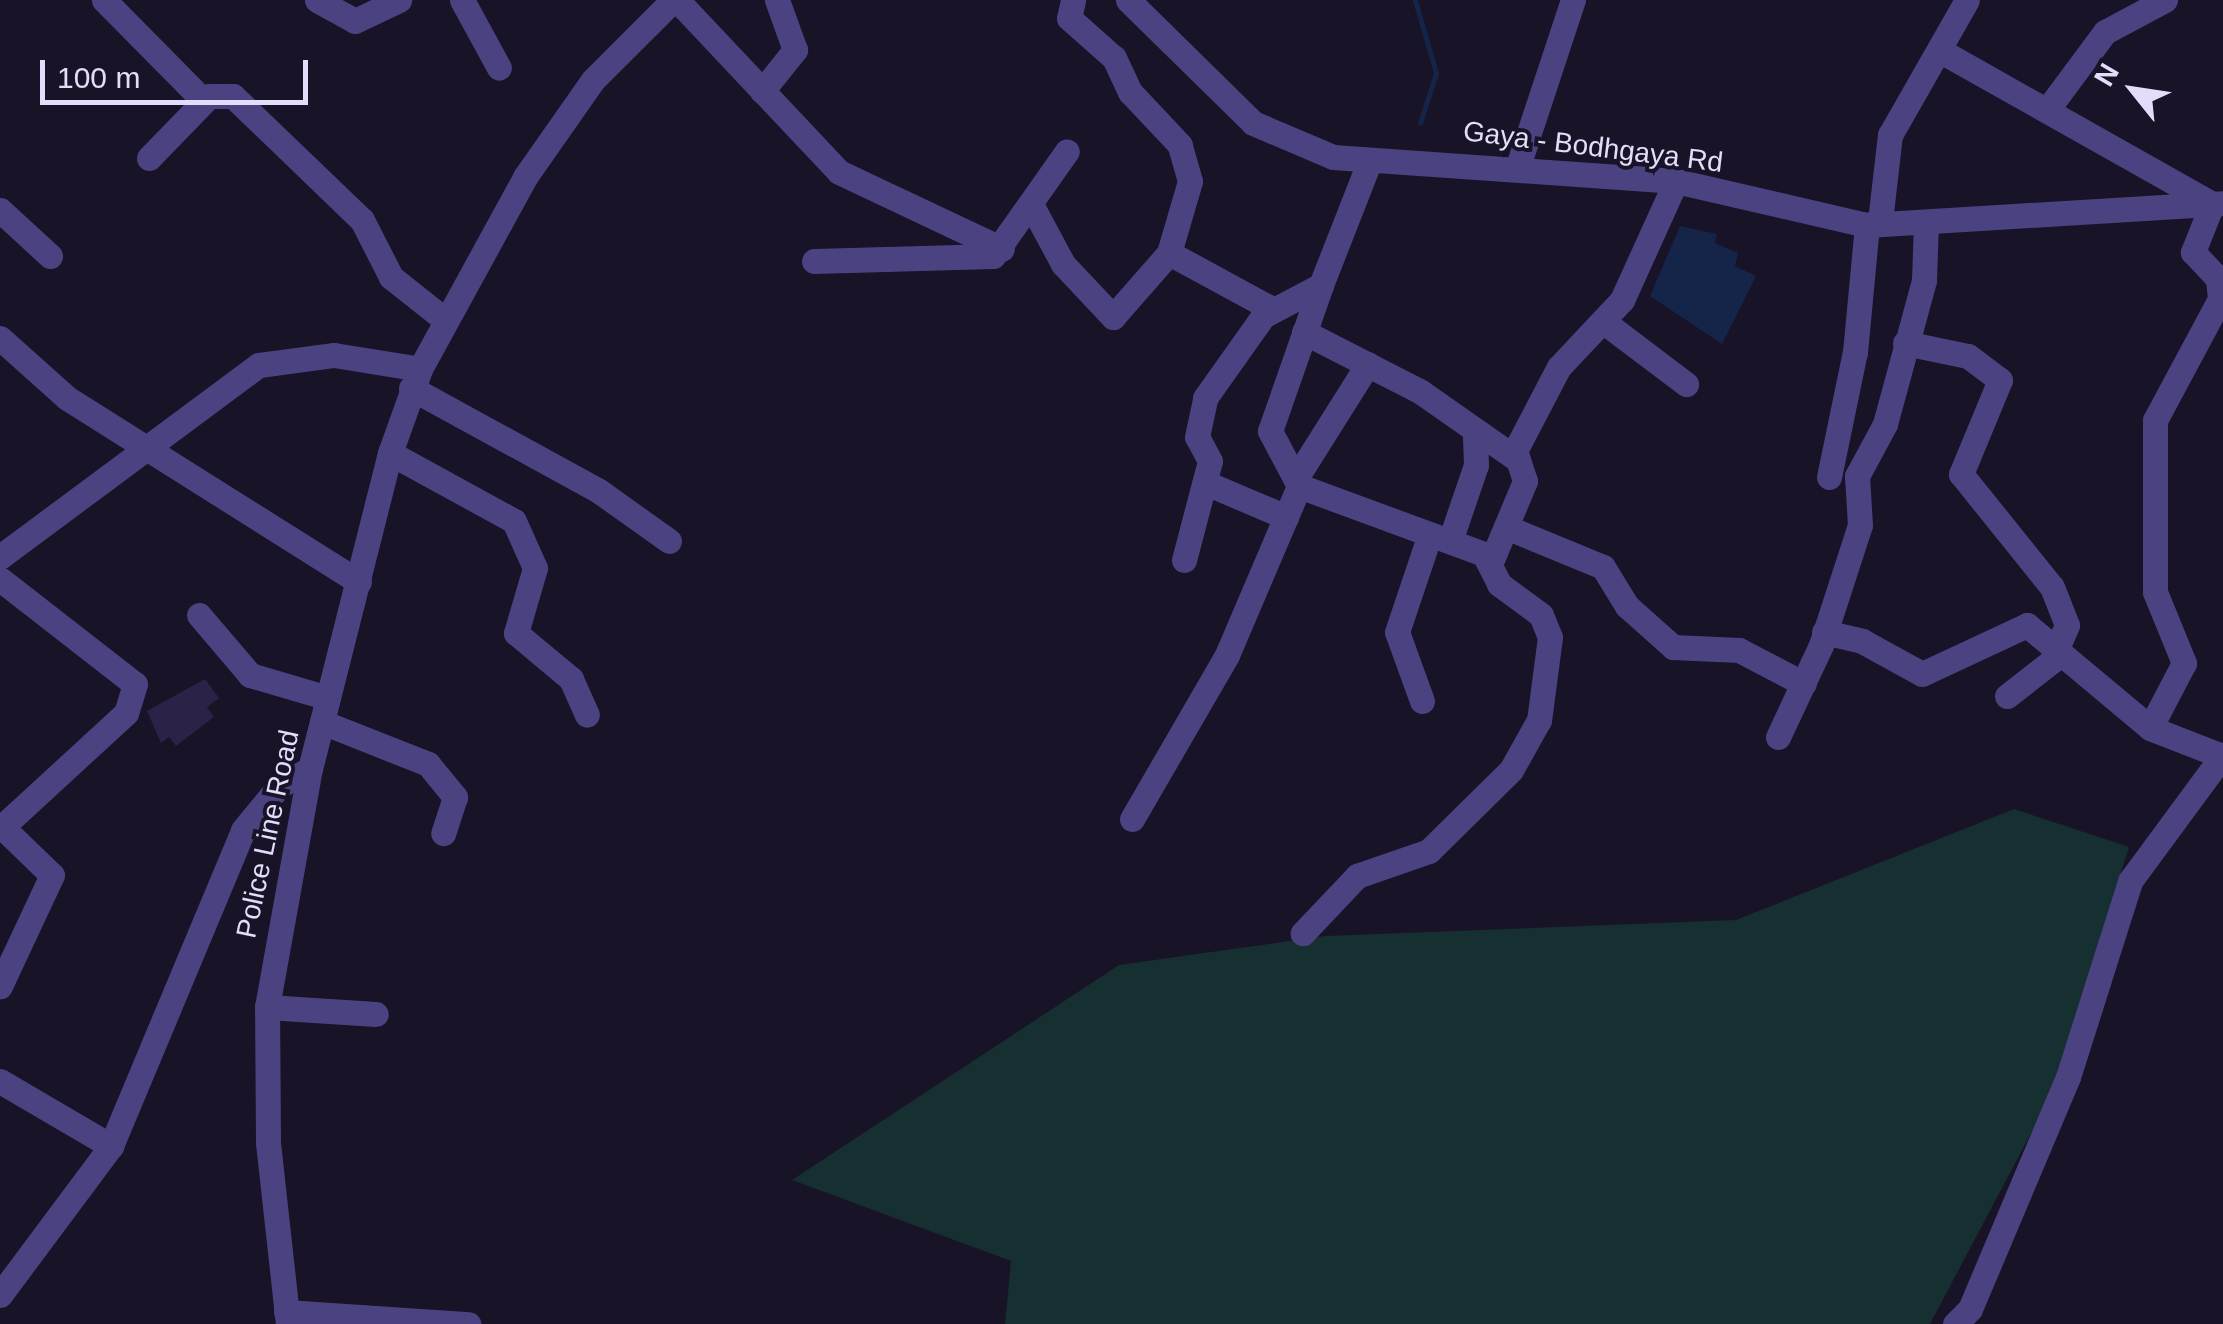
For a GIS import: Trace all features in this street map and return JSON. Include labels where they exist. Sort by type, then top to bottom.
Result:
[{"type":"street","points":[[104,0],[204,101]]},
{"type":"street","points":[[317,0],[355,21],[399,0]]},
{"type":"street","points":[[462,0],[498,68]]},
{"type":"street","points":[[416,379],[444,319],[593,80],[675,0],[839,172],[1002,249]]},
{"type":"street","points":[[762,91],[794,50],[777,0]]},
{"type":"street","points":[[1033,208],[1063,264],[1113,317],[1169,253],[1187,156],[1130,92],[1114,58],[1069,18],[1073,0]]},
{"type":"street","name":"Gaya - Bodhgaya Rd","points":[[1128,0],[1266,132],[1320,154],[1370,160],[1519,163],[1676,181],[1874,223],[2217,204]]},
{"type":"street","points":[[1519,163],[1574,0]]},
{"type":"street","points":[[1828,477],[1856,352],[1886,145],[1967,0]]},
{"type":"street","points":[[2047,110],[2104,32],[2146,4]]},
{"type":"street","points":[[1940,50],[2217,204],[2193,252],[2218,279],[2222,300],[2154,420],[2155,592],[2184,663],[2150,728]]},
{"type":"street","points":[[148,158],[204,101],[233,96],[362,220],[391,277],[444,319]]},
{"type":"street","points":[[814,261],[982,259],[1002,249],[1033,208],[1067,151]]},
{"type":"street","points":[[1370,160],[1270,431],[1272,450],[1299,480],[1491,562]]},
{"type":"street","points":[[1514,457],[1560,367],[1604,322],[1676,181]]},
{"type":"street","points":[[1,214],[50,256]]},
{"type":"street","points":[[1778,737],[1804,684],[1860,525],[1857,476],[1884,424],[1927,267],[1926,222]]},
{"type":"street","points":[[1169,253],[1272,308]]},
{"type":"street","points":[[1184,560],[1206,483],[1209,454],[1196,428],[1204,398],[1272,308],[1322,285]]},
{"type":"street","points":[[1604,322],[1686,384]]},
{"type":"street","points":[[1304,332],[1368,364],[1514,457],[1525,481],[1491,562],[1499,584],[1541,615],[1550,637],[1532,736],[1511,770],[1429,851],[1358,876],[1304,933]]},
{"type":"street","points":[[0,338],[41,378],[359,582]]},
{"type":"street","points":[[1905,343],[1968,356],[2000,380],[1961,474],[2052,586],[2067,625],[2058,652],[2007,696]]},
{"type":"street","points":[[0,557],[259,365],[334,355],[416,379],[599,491],[669,542]]},
{"type":"street","points":[[1132,819],[1226,655],[1299,480],[1368,364]]},
{"type":"street","name":"Police Line Road","points":[[283,1316],[268,1142],[268,1007],[310,769],[390,453],[416,379]]},
{"type":"street","points":[[1422,702],[1397,632],[1476,464],[1475,430]]},
{"type":"street","points":[[390,453],[514,521],[535,568],[516,633],[572,679],[587,715]]},
{"type":"street","points":[[1206,483],[1286,517]]},
{"type":"street","points":[[1506,527],[1604,567],[1626,606],[1672,647],[1739,650],[1804,684]]},
{"type":"street","points":[[0,578],[135,684],[126,713],[1,826],[52,875],[0,986]]},
{"type":"street","points":[[199,615],[250,675],[428,764],[455,797],[443,833]]},
{"type":"street","points":[[1824,632],[1862,641],[1922,674],[2019,624],[2150,728],[2222,755],[2130,881],[2068,1077],[1970,1309],[1955,1324]]},
{"type":"street","points":[[0,1295],[111,1146],[243,830],[279,786],[310,769]]},
{"type":"street","points":[[268,1007],[376,1014]]},
{"type":"street","points":[[0,1081],[111,1146]]},
{"type":"street","points":[[283,1316],[468,1324]]},
{"type":"green space","points":[[2014,809],[2129,847],[2048,1101],[1930,1324],[1005,1324],[1011,1261],[792,1180],[1119,965],[1325,936],[1736,920]]},
{"type":"water","points":[[1680,226],[1717,234],[1715,243],[1738,253],[1735,266],[1756,276],[1722,344],[1650,296]]},
{"type":"building","points":[[205,679],[219,698],[207,707],[214,717],[176,746],[169,737],[161,743],[147,711]]},
{"type":"waterway","points":[[1415,0],[1436,73],[1420,123]]}]
